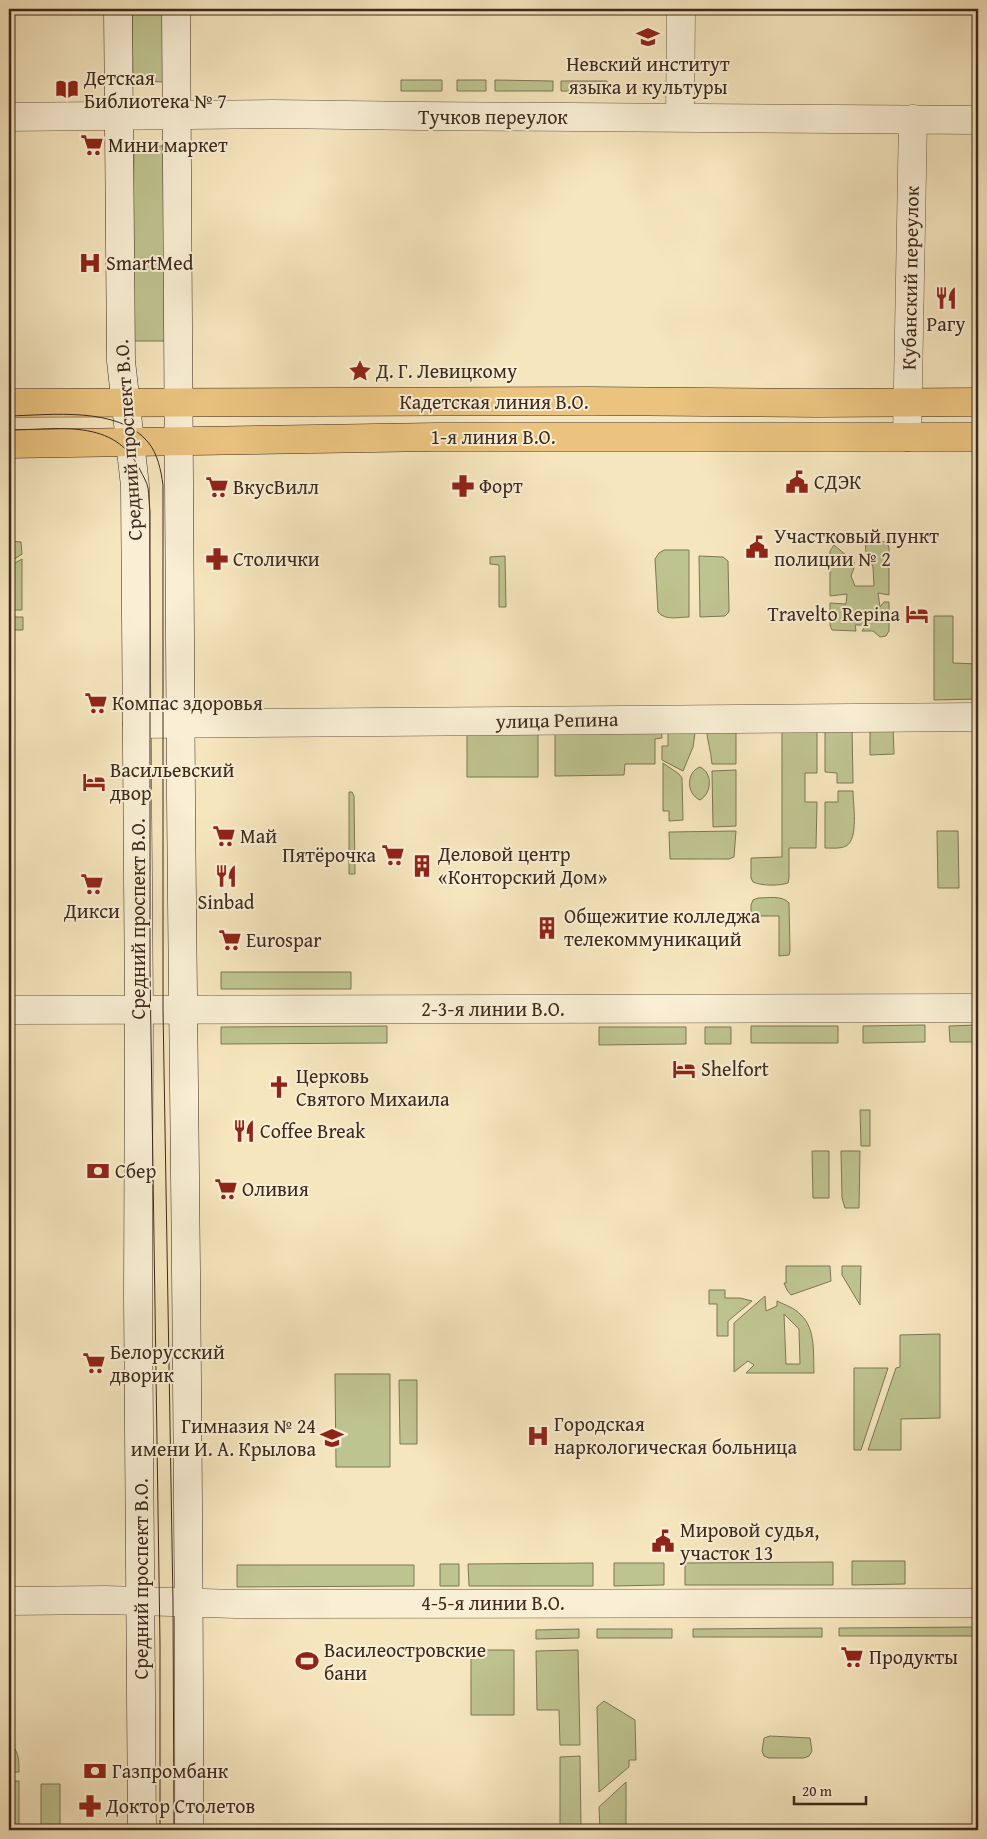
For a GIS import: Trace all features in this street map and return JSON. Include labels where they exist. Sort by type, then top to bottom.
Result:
[{"type":"main road","name":"Кадетская линия В.О.","points":[[9,403],[978,402]]},
{"type":"main road","name":"1-я линия В.О.","points":[[9,444],[435,437],[978,437]]},
{"type":"street","name":"Средний проспект В.О.","points":[[118,9],[121,361],[135,486],[142,1830]]},
{"type":"street","points":[[176,9],[182,1009],[189,1603],[189,1830]]},
{"type":"street","points":[[680,118],[681,9]]},
{"type":"street","name":"Тучков переулок","points":[[9,117],[177,114],[978,120]]},
{"type":"street","name":"Кубанский переулок","points":[[907,437],[913,119]]},
{"type":"street","name":"улица Репина","points":[[137,724],[978,717]]},
{"type":"street","name":"2-3-я линии В.О.","points":[[9,1010],[978,1008]]},
{"type":"street","name":"4-5-я линии В.О.","points":[[9,1602],[978,1602]]},
{"type":"green space","points":[[132,9],[165,9],[166,82],[133,81]]},
{"type":"green space","points":[[401,80],[442,80],[442,91],[401,91]]},
{"type":"green space","points":[[457,80],[486,80],[486,91],[457,91]]},
{"type":"green space","points":[[495,80],[553,81],[553,91],[495,91]]},
{"type":"green space","points":[[561,81],[607,81],[607,92],[561,91]]},
{"type":"green space","points":[[134,146],[168,146],[166,341],[132,341]]},
{"type":"green space","points":[[865,540],[887,542],[889,548],[889,595],[878,593],[880,607],[884,602],[889,602],[889,631],[886,636],[880,637],[873,631],[862,631],[866,625],[855,625],[856,631],[832,630],[830,625],[830,603],[846,604],[847,594],[830,596],[830,551],[834,545],[854,562],[851,576],[855,586],[874,586],[873,567],[866,553]]},
{"type":"green space","points":[[9,541],[21,542],[22,554],[10,562],[10,566],[22,559],[22,610],[9,610]]},
{"type":"green space","points":[[664,550],[689,550],[689,617],[668,618],[658,612],[655,559]]},
{"type":"green space","points":[[505,556],[506,607],[499,607],[499,565],[490,564],[490,557]]},
{"type":"green space","points":[[699,556],[723,557],[728,561],[729,612],[725,616],[700,617]]},
{"type":"green space","points":[[934,616],[953,616],[953,663],[978,664],[978,699],[934,700]]},
{"type":"green space","points":[[9,617],[23,617],[23,630],[9,630]]},
{"type":"green space","points":[[661,725],[662,738],[655,739],[655,764],[625,764],[624,775],[555,776],[555,734]]},
{"type":"green space","points":[[668,725],[696,726],[693,747],[683,771],[662,760],[662,746],[668,746]]},
{"type":"green space","points":[[706,726],[736,726],[736,764],[712,764]]},
{"type":"green space","points":[[782,726],[817,726],[817,773],[805,773],[805,802],[817,802],[816,848],[789,848],[788,883],[765,885],[753,882],[751,878],[751,858],[782,857]]},
{"type":"green space","points":[[825,726],[852,726],[853,783],[837,783],[837,773],[825,772]]},
{"type":"green space","points":[[870,726],[893,726],[894,754],[870,755]]},
{"type":"green space","points":[[467,727],[538,733],[538,777],[467,777]]},
{"type":"green space","points":[[663,763],[682,778],[683,820],[669,821],[669,811],[663,811]]},
{"type":"green space","points":[[700,767],[709,778],[709,788],[700,800],[692,793],[689,783],[692,773]]},
{"type":"green space","points":[[736,770],[736,826],[713,827],[712,771]]},
{"type":"green space","points":[[838,791],[853,791],[853,836],[846,846],[825,848],[825,802],[838,802]]},
{"type":"green space","points":[[349,792],[352,792],[354,796],[355,874],[349,874]]},
{"type":"green space","points":[[736,831],[734,857],[729,859],[670,859],[669,832]]},
{"type":"green space","points":[[937,831],[958,831],[959,888],[938,888]]},
{"type":"green space","points":[[758,898],[779,898],[789,903],[789,955],[779,956],[779,916],[751,916],[751,905],[753,900]]},
{"type":"green space","points":[[221,972],[351,972],[351,989],[221,989]]},
{"type":"green space","points":[[925,1025],[925,1042],[863,1043],[863,1026]]},
{"type":"green space","points":[[978,1025],[978,1042],[950,1042],[949,1026]]},
{"type":"green space","points":[[387,1026],[387,1043],[221,1044],[221,1027]]},
{"type":"green space","points":[[751,1026],[838,1026],[838,1043],[751,1043]]},
{"type":"green space","points":[[599,1027],[686,1027],[686,1044],[599,1045]]},
{"type":"green space","points":[[705,1027],[731,1027],[731,1044],[705,1044]]},
{"type":"green space","points":[[860,1110],[870,1110],[870,1146],[861,1146]]},
{"type":"green space","points":[[812,1151],[829,1151],[829,1198],[813,1198]]},
{"type":"green space","points":[[841,1151],[860,1151],[859,1208],[845,1208],[842,1198]]},
{"type":"green space","points":[[786,1266],[830,1266],[831,1281],[791,1295],[784,1283],[786,1283]]},
{"type":"green space","points":[[842,1266],[861,1266],[860,1305],[842,1275]]},
{"type":"green space","points":[[709,1290],[725,1290],[725,1298],[740,1298],[752,1301],[728,1321],[728,1336],[717,1336],[717,1304],[709,1304]]},
{"type":"green space","points":[[765,1296],[766,1311],[777,1306],[777,1301],[793,1309],[801,1315],[809,1327],[813,1342],[814,1373],[746,1373],[754,1365],[748,1361],[734,1372],[734,1323]],"holes":[[[784,1314],[799,1329],[800,1364],[786,1364]]]},
{"type":"green space","points":[[940,1334],[940,1418],[901,1419],[901,1450],[868,1450],[896,1368],[900,1367],[900,1335]]},
{"type":"green space","points":[[854,1368],[888,1368],[861,1450],[854,1450]]},
{"type":"green space","points":[[335,1374],[390,1374],[390,1467],[336,1467]]},
{"type":"green space","points":[[399,1380],[417,1380],[417,1444],[400,1444]]},
{"type":"green space","points":[[852,1561],[905,1561],[905,1584],[852,1585]]},
{"type":"green space","points":[[833,1562],[833,1585],[685,1585],[685,1563]]},
{"type":"green space","points":[[593,1563],[593,1586],[469,1586],[468,1564]]},
{"type":"green space","points":[[614,1563],[664,1563],[664,1585],[614,1586]]},
{"type":"green space","points":[[440,1564],[459,1564],[459,1586],[440,1586]]},
{"type":"green space","points":[[237,1565],[414,1565],[414,1586],[237,1587]]},
{"type":"green space","points":[[978,1627],[978,1636],[839,1636],[839,1628]]},
{"type":"green space","points":[[822,1628],[822,1637],[693,1637],[693,1629]]},
{"type":"green space","points":[[579,1629],[579,1638],[536,1639],[536,1630]]},
{"type":"green space","points":[[597,1629],[672,1629],[672,1638],[597,1638]]},
{"type":"green space","points":[[471,1650],[514,1650],[514,1715],[471,1715]]},
{"type":"green space","points":[[578,1650],[580,1745],[560,1745],[559,1710],[537,1710],[536,1651]]},
{"type":"green space","points":[[604,1701],[635,1720],[636,1760],[629,1760],[629,1767],[599,1792],[597,1707]]},
{"type":"green space","points":[[770,1736],[810,1738],[812,1751],[809,1756],[804,1758],[769,1758],[764,1756],[762,1751],[764,1738]]},
{"type":"green space","points":[[9,1742],[18,1756],[19,1772],[9,1772]]},
{"type":"green space","points":[[580,1756],[581,1830],[560,1830],[560,1757]]},
{"type":"green space","points":[[9,1781],[19,1781],[19,1830],[15,1830],[9,1823]]},
{"type":"green space","points":[[626,1782],[626,1830],[600,1830],[599,1807]]},
{"type":"green space","points":[[41,1784],[60,1784],[60,1830],[41,1830]]},
{"type":"tram line","points":[[9,416],[83,415],[120,423],[135,431],[148,442],[158,463],[163,485],[163,1009],[173,1602],[174,1830]]},
{"type":"tram line","points":[[9,430],[84,430],[116,441],[129,453],[140,470],[148,491],[150,511],[150,969],[160,1644],[160,1830]]},
{"type":"place","name":"Невский институт языка и культуры","points":[[648,37]]},
{"type":"place","name":"Детская Библиотека № 7","points":[[67,89]]},
{"type":"place","name":"Мини маркет","points":[[92,145]]},
{"type":"place","name":"SmartMed","points":[[90,263]]},
{"type":"place","name":"Рагу","points":[[946,298]]},
{"type":"place","name":"Д. Г. Левицкому","points":[[360,371]]},
{"type":"place","name":"СДЭК","points":[[797,482]]},
{"type":"place","name":"Форт","points":[[463,486]]},
{"type":"place","name":"ВкусВилл","points":[[217,487]]},
{"type":"place","name":"Участковый пункт полиции № 2","points":[[757,547]]},
{"type":"place","name":"Столички","points":[[217,559]]},
{"type":"place","name":"Travelto Repina","points":[[917,614]]},
{"type":"place","name":"Компас здоровья","points":[[96,703]]},
{"type":"place","name":"Васильевский двор","points":[[94,782]]},
{"type":"place","name":"Май","points":[[224,836]]},
{"type":"place","name":"Пятёрочка","points":[[393,855]]},
{"type":"place","name":"Деловой центр «Конторский Дом»","points":[[422,866]]},
{"type":"place","name":"Sinbad","points":[[226,876]]},
{"type":"place","name":"Дикси","points":[[92,884]]},
{"type":"place","name":"Общежитие колледжа телекоммуникаций","points":[[547,928]]},
{"type":"place","name":"Eurospar","points":[[230,940]]},
{"type":"place","name":"Shelfort","points":[[684,1069]]},
{"type":"place","name":"Церковь Святого Михаила","points":[[279,1087]]},
{"type":"place","name":"Coffee Break","points":[[244,1131]]},
{"type":"place","name":"Сбер","points":[[98,1171]]},
{"type":"place","name":"Оливия","points":[[226,1189]]},
{"type":"place","name":"Белорусский дворик","points":[[94,1363]]},
{"type":"place","name":"Городская наркологическая больница","points":[[538,1436]]},
{"type":"place","name":"Гимназия № 24 имени И. А. Крылова","points":[[332,1438]]},
{"type":"place","name":"Мировой судья, участок 13","points":[[663,1541]]},
{"type":"place","name":"Продукты","points":[[852,1657]]},
{"type":"place","name":"Василеостровские бани","points":[[307,1661]]},
{"type":"place","name":"Газпромбанк","points":[[95,1771]]},
{"type":"place","name":"Доктор Столетов","points":[[90,1806]]}]
